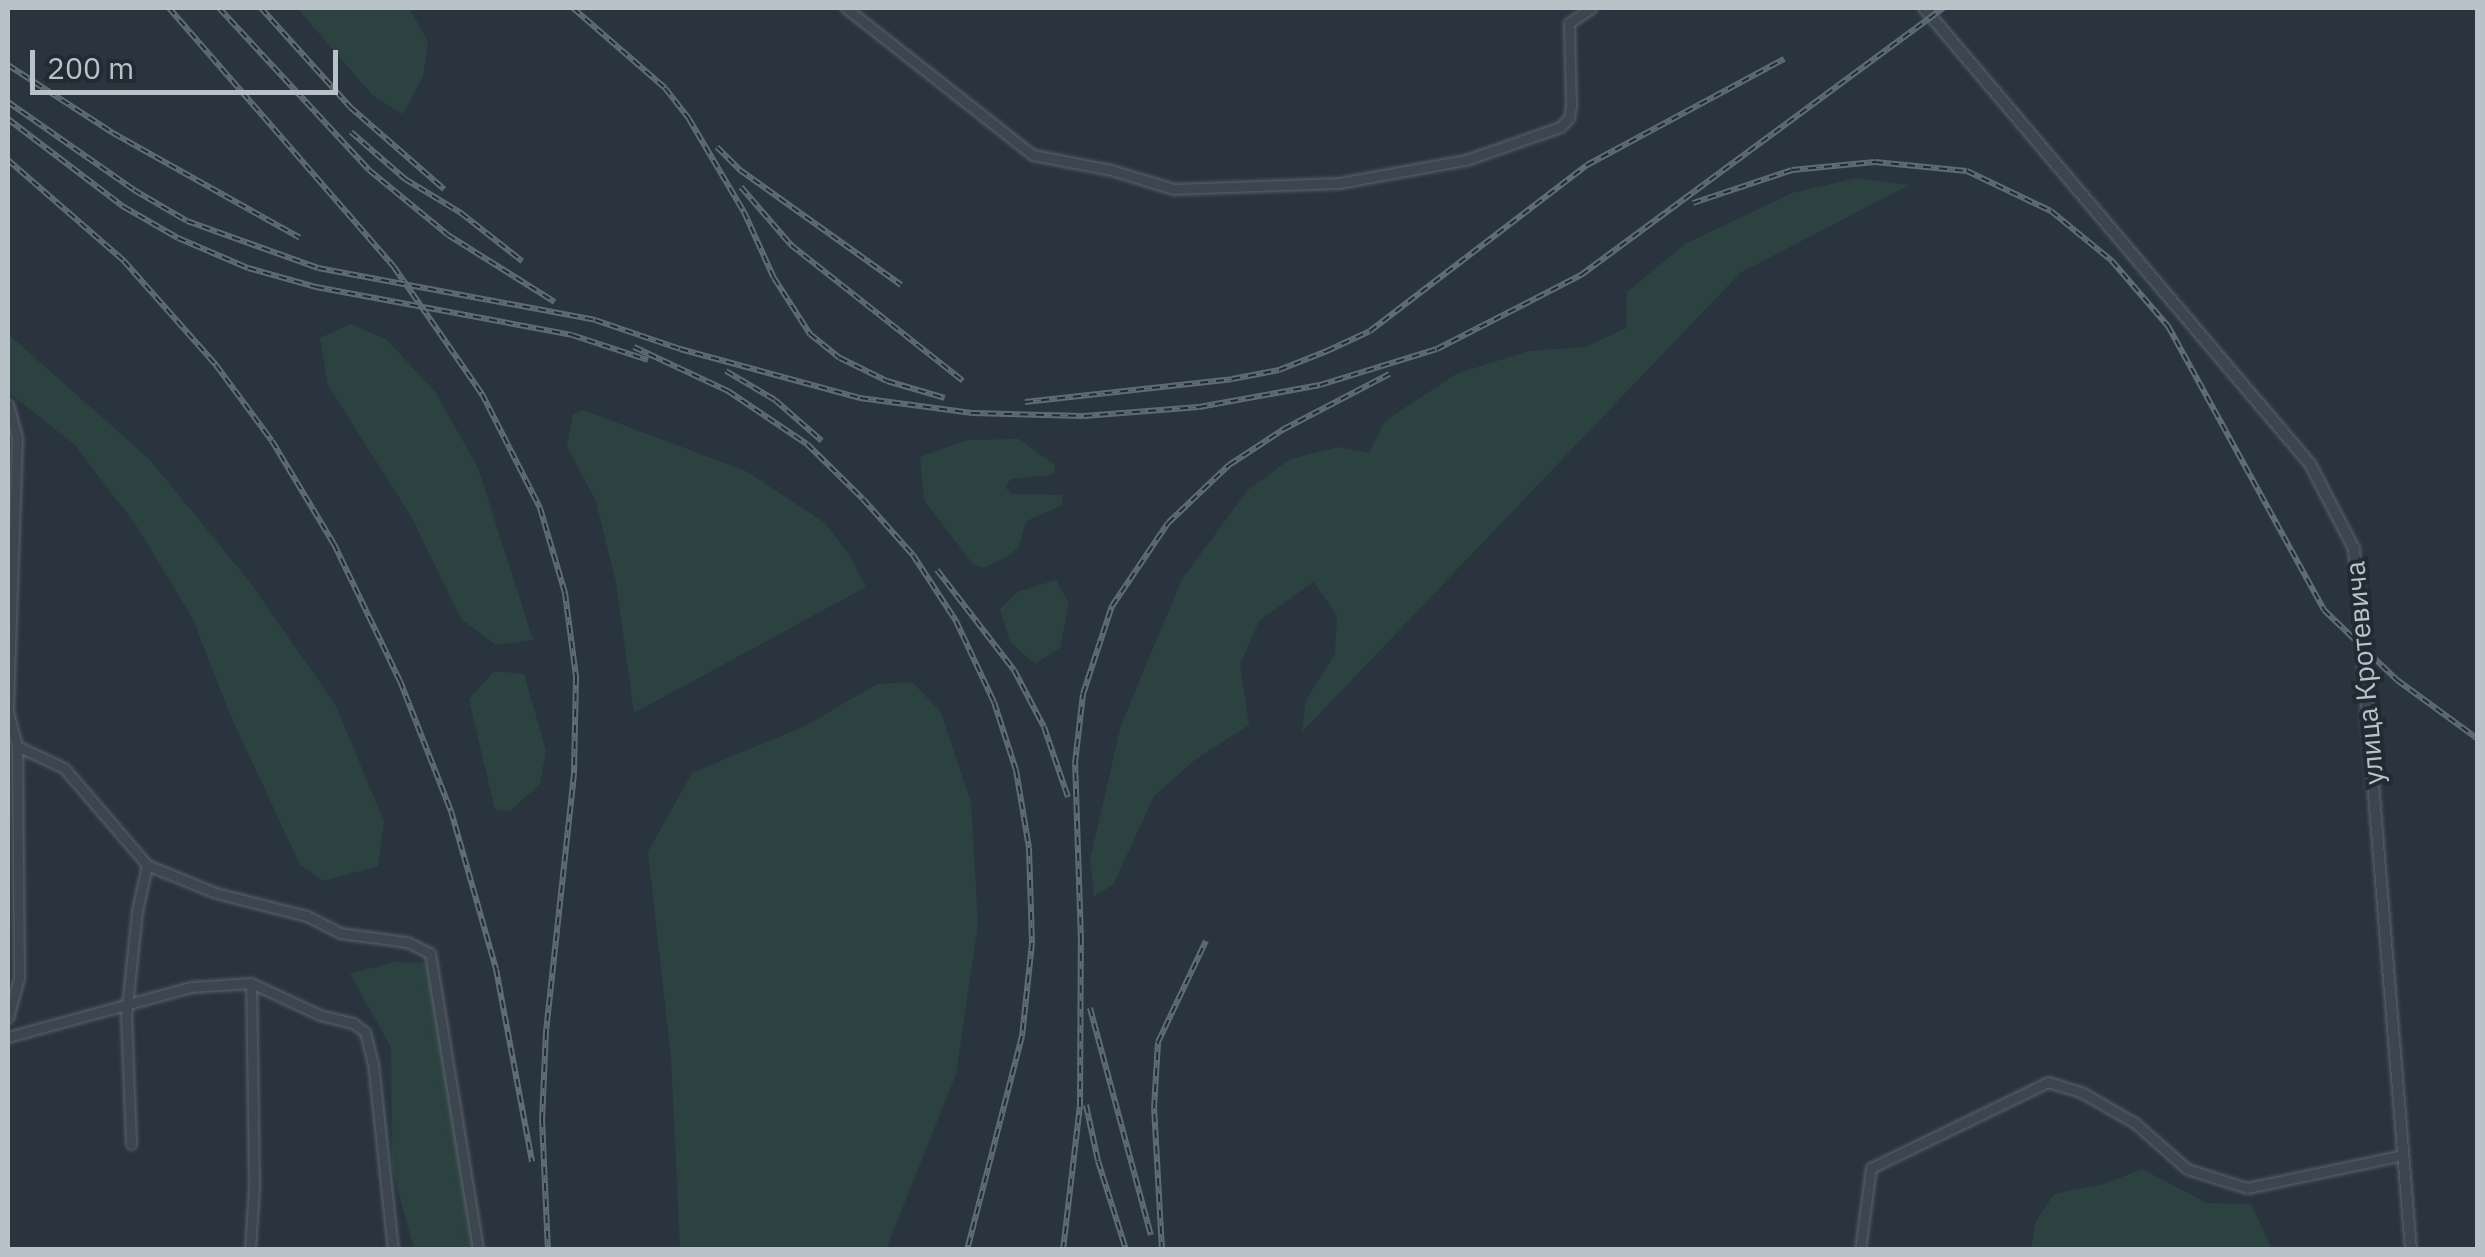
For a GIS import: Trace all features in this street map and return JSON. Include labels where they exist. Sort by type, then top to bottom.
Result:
[{"type":"street","points":[[846,8],[1033,156],[1111,170],[1174,189],[1339,183],[1466,160],[1560,127],[1569,118],[1569,22],[1591,8]]},
{"type":"street","name":"улица Кротевича","points":[[1924,8],[2310,464],[2354,549],[2410,1250]]},
{"type":"street","points":[[8,404],[17,438],[8,712],[17,746],[19,978],[8,1018]]},
{"type":"street","points":[[17,746],[64,768],[147,865],[216,893],[307,916],[340,933],[408,942],[430,953],[439,982],[478,1250]]},
{"type":"street","points":[[131,1144],[126,1016],[131,1004],[136,911],[147,865]]},
{"type":"street","points":[[250,1250],[254,1187],[251,983]]},
{"type":"street","points":[[8,1037],[191,987],[251,983],[320,1014],[353,1023],[365,1032],[373,1063],[393,1250]]},
{"type":"street","points":[[1860,1250],[1871,1168],[2048,1082],[2081,1092],[2134,1124],[2187,1169],[2247,1188],[2403,1155]]},
{"type":"green space","points":[[297,8],[409,8],[428,41],[423,77],[403,114],[373,96]]},
{"type":"green space","points":[[1856,178],[1909,185],[1740,273],[1302,732],[1306,700],[1335,654],[1337,615],[1313,582],[1259,621],[1240,665],[1249,725],[1196,759],[1154,796],[1113,885],[1094,896],[1090,860],[1121,725],[1182,579],[1248,490],[1290,459],[1338,447],[1369,453],[1385,421],[1456,374],[1528,351],[1586,347],[1626,328],[1627,292],[1685,244],[1792,193]]},
{"type":"green space","points":[[351,324],[387,340],[436,393],[478,468],[533,640],[496,645],[461,619],[412,518],[328,385],[320,338]]},
{"type":"green space","points":[[8,334],[149,459],[249,581],[335,704],[384,821],[378,866],[323,881],[300,865],[229,712],[193,619],[136,525],[74,444],[8,392]]},
{"type":"green space","points":[[583,410],[746,471],[825,523],[851,558],[866,587],[634,713],[616,583],[596,501],[567,447],[573,414]]},
{"type":"green space","points":[[1019,439],[1055,465],[1055,470],[1051,475],[1011,479],[1005,487],[1011,494],[1062,495],[1063,505],[1026,521],[1019,546],[983,568],[973,564],[924,500],[920,457],[968,440]]},
{"type":"green space","points":[[1056,580],[1069,604],[1060,648],[1035,664],[1010,642],[1000,609],[1017,592]]},
{"type":"green space","points":[[494,671],[524,674],[546,751],[540,784],[510,811],[495,810],[469,699]]},
{"type":"green space","points":[[912,682],[941,712],[971,802],[978,924],[956,1074],[886,1249],[680,1249],[671,1057],[648,852],[692,773],[807,725],[877,684]]},
{"type":"green space","points":[[394,962],[436,963],[478,1249],[414,1249],[392,1168],[391,1047],[350,974]]},
{"type":"green space","points":[[2142,1169],[2207,1203],[2251,1204],[2272,1249],[2031,1249],[2036,1221],[2054,1194],[2104,1184]]},
{"type":"railway","points":[[169,8],[394,267],[482,394],[540,508],[565,593],[576,677],[574,774],[546,1032],[542,1119],[548,1250]]},
{"type":"railway","points":[[219,8],[369,170],[448,235],[555,302]]},
{"type":"railway","points":[[261,8],[350,107],[444,189]]},
{"type":"railway","points":[[573,8],[665,88],[689,119],[744,212],[774,278],[810,334],[840,358],[887,381],[945,398]]},
{"type":"railway","points":[[8,102],[134,190],[187,221],[318,268],[595,320],[680,349],[860,398],[972,413],[1084,416],[1199,407],[1320,385],[1437,349],[1581,275],[1943,8]]},
{"type":"railway","points":[[1025,402],[1232,379],[1279,370],[1327,351],[1370,331],[1587,165],[1784,59]]},
{"type":"railway","points":[[8,65],[113,133],[300,238]]},
{"type":"railway","points":[[8,119],[124,207],[178,238],[248,268],[316,287],[572,335],[648,360]]},
{"type":"railway","points":[[351,132],[405,179],[461,213],[522,261]]},
{"type":"railway","points":[[717,147],[740,170],[901,285]]},
{"type":"railway","points":[[8,160],[124,261],[216,365],[272,441],[334,544],[400,681],[451,811],[496,969],[532,1162]]},
{"type":"railway","points":[[1693,203],[1792,170],[1875,162],[1967,171],[2051,211],[2112,261],[2168,326],[2324,610],[2397,680],[2478,739]]},
{"type":"railway","points":[[741,187],[791,245],[963,381]]},
{"type":"railway","points":[[634,347],[728,391],[807,444],[863,499],[913,555],[956,621],[994,702],[1016,770],[1029,848],[1032,943],[1022,1036],[967,1250]]},
{"type":"railway","points":[[726,371],[775,400],[822,441]]},
{"type":"railway","points":[[1063,1250],[1080,1105],[1081,941],[1075,763],[1083,694],[1112,606],[1168,523],[1229,465],[1284,429],[1389,374]]},
{"type":"railway","points":[[937,570],[1014,670],[1044,727],[1068,797]]},
{"type":"railway","points":[[1162,1250],[1154,1108],[1158,1042],[1206,941]]},
{"type":"railway","points":[[1090,1008],[1151,1235]]},
{"type":"railway","points":[[1086,1105],[1098,1161],[1126,1250]]}]
